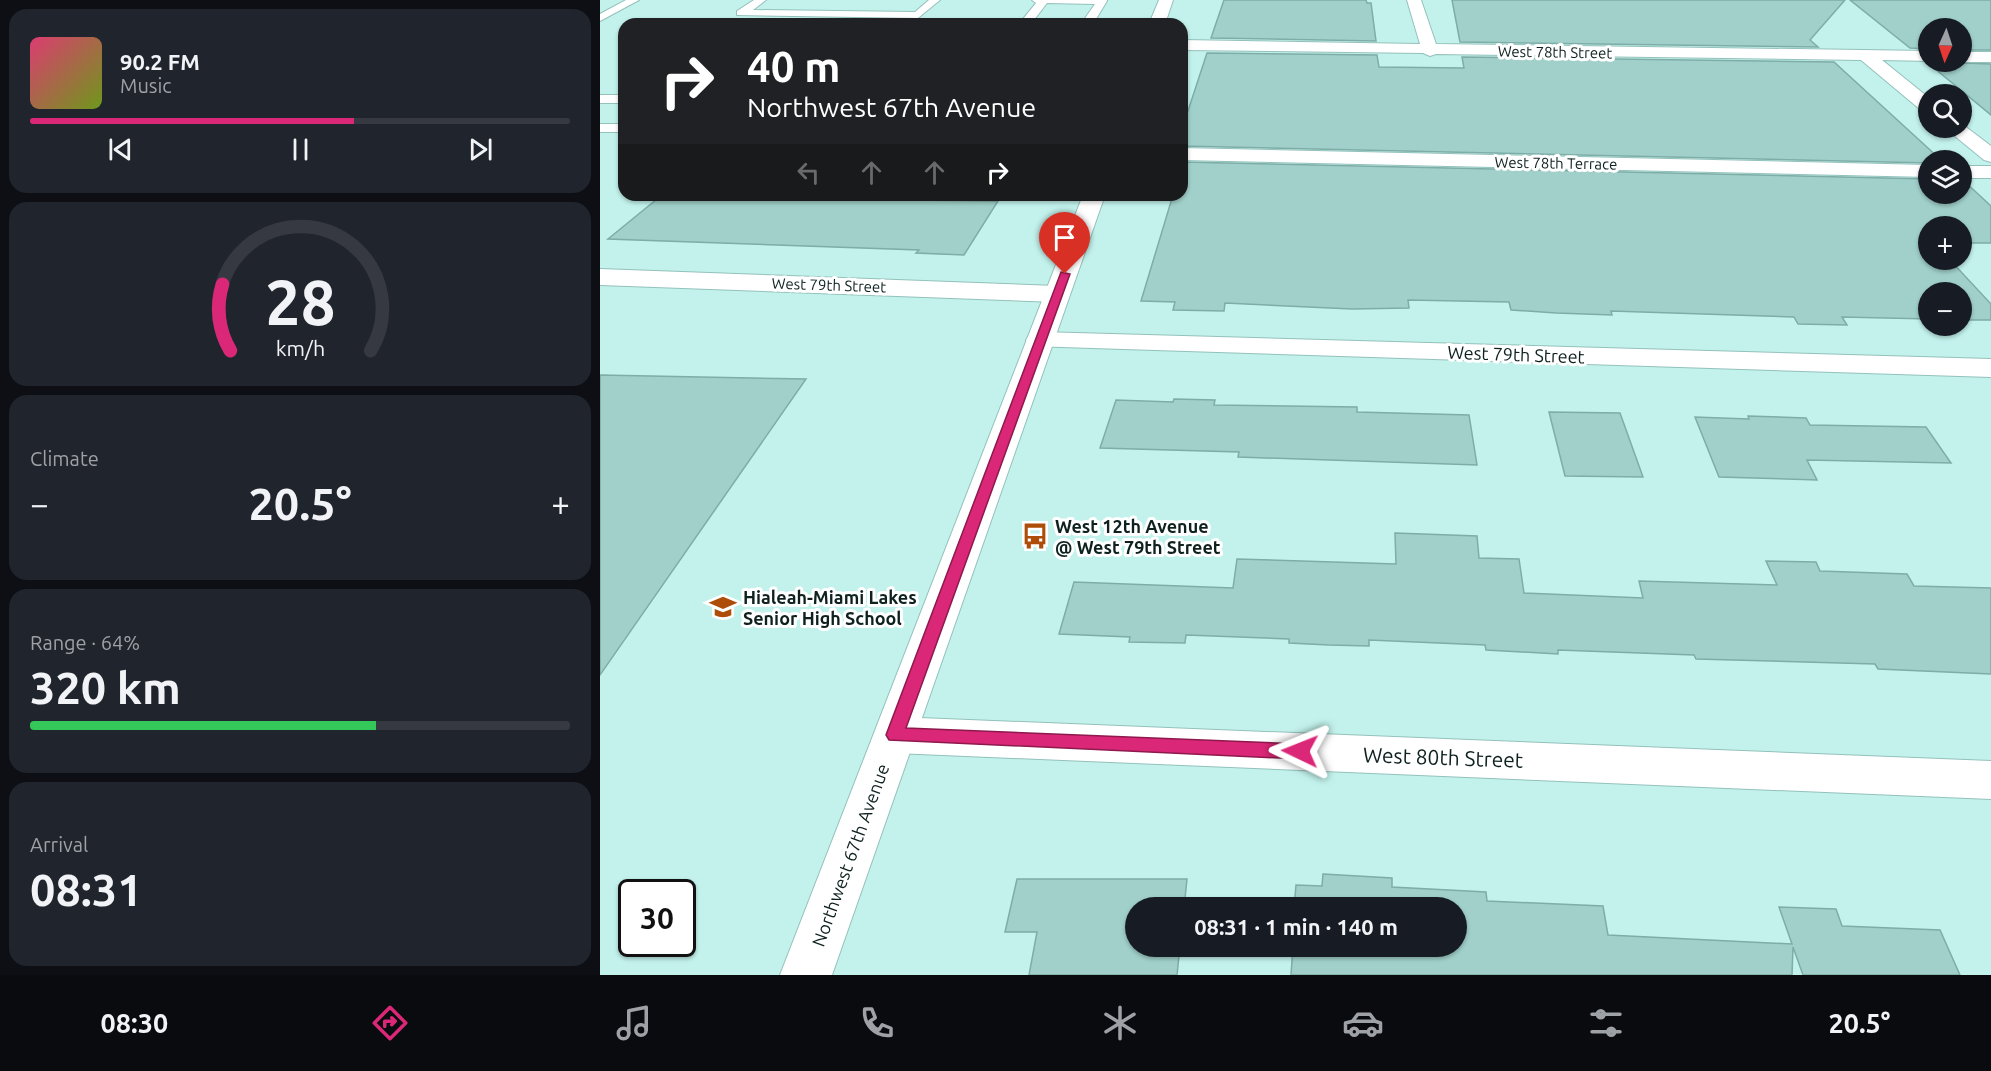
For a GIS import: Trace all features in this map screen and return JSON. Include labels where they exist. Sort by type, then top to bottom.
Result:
[{"type":"street","points":[[1159,18],[1166,0]]},
{"type":"street","points":[[1414,0],[1430,51]]},
{"type":"street","name":"West 78th Street","points":[[1188,45],[1430,51],[1918,56]]},
{"type":"street","points":[[1865,55],[1918,97]]},
{"type":"street","points":[[1972,57],[1991,57]]},
{"type":"street","points":[[1968,138],[1991,156]]},
{"type":"street","name":"West 78th Terrace","points":[[1188,154],[1918,171]]},
{"type":"street","points":[[1972,172],[1991,172]]},
{"type":"street","name":"Northwest 67th Avenue","points":[[806,975],[1092,201]]},
{"type":"street","name":"West 79th Street","points":[[600,277],[1057,294]]},
{"type":"street","name":"West 79th Street","points":[[1040,340],[1991,368]]},
{"type":"street","name":"West 80th Street","points":[[895,735],[1991,780]]},
{"type":"lane","points":[[600,18],[634,0]]},
{"type":"lane","points":[[761,0],[741,13],[918,15],[935,0]]},
{"type":"lane","points":[[1037,0],[1102,1],[1091,18]]},
{"type":"lane","points":[[1029,18],[1044,0]]},
{"type":"lane","points":[[600,99],[618,99]]},
{"type":"lane","points":[[600,110],[618,100]]},
{"type":"lane","points":[[600,128],[618,128]]},
{"type":"building","points":[[1224,0],[1366,0],[1367,3],[1371,3],[1376,41],[1211,38]]},
{"type":"building","points":[[1452,0],[1845,0],[1810,40],[1818,47],[1460,42]]},
{"type":"building","points":[[1850,0],[1991,0],[1991,50],[1972,50],[1972,18],[1918,18],[1918,48],[1910,48]]},
{"type":"building","points":[[1207,53],[1377,55],[1379,67],[1464,68],[1462,57],[1834,62],[1930,150],[1918,150],[1918,163],[1188,146],[1188,111]]},
{"type":"building","points":[[1972,63],[1991,64],[1991,115],[1972,99],[1972,84],[1953,84],[1939,72],[1972,72]]},
{"type":"building","points":[[1188,162],[1918,179],[1918,204],[1972,204],[1972,188],[1991,206],[1991,243],[1972,243],[1972,216],[1918,216],[1918,270],[1959,270],[1970,282],[1918,282],[1918,319],[1842,317],[1847,325],[1798,324],[1794,317],[1611,311],[1612,315],[1556,313],[1511,310],[1509,302],[1408,300],[1409,308],[1352,309],[1225,303],[1224,311],[1173,310],[1175,302],[1141,301],[1171,201],[1188,201]]},
{"type":"building","points":[[655,201],[998,201],[964,255],[916,253],[919,250],[608,239]]},
{"type":"building","points":[[1972,284],[1991,304],[1991,320],[1972,320]]},
{"type":"building","points":[[600,375],[806,379],[600,675]]},
{"type":"building","points":[[1174,399],[1215,400],[1214,405],[1357,407],[1357,412],[1469,415],[1477,465],[1238,457],[1239,452],[1100,448],[1116,400],[1173,402]]},
{"type":"building","points":[[1549,412],[1620,413],[1643,477],[1565,476]]},
{"type":"building","points":[[1748,416],[1806,418],[1810,425],[1926,427],[1951,463],[1807,460],[1817,480],[1719,477],[1695,417],[1749,419]]},
{"type":"building","points":[[1395,533],[1477,536],[1479,558],[1519,559],[1524,593],[1643,598],[1639,581],[1777,585],[1766,561],[1816,562],[1820,571],[1907,574],[1914,586],[1991,588],[1991,674],[1878,669],[1875,664],[1696,659],[1694,655],[1558,650],[1558,654],[1486,650],[1485,645],[1369,640],[1369,646],[1329,645],[1289,643],[1289,639],[1186,635],[1185,643],[1129,642],[1130,637],[1059,634],[1074,582],[1233,588],[1237,559],[1396,564]]},
{"type":"building","points":[[1323,874],[1392,878],[1392,887],[1486,892],[1487,901],[1603,906],[1608,935],[1792,944],[1779,907],[1836,909],[1842,926],[1940,930],[1960,975],[1803,975],[1793,947],[1792,975],[1291,975],[1292,957],[1467,957],[1467,897],[1295,897],[1296,885],[1322,886]]},
{"type":"building","points":[[1017,879],[1187,879],[1185,897],[1125,897],[1125,957],[1179,957],[1177,975],[1029,975],[1037,932],[1005,932]]},
{"type":"place","name":"West 12th Avenue @ West 79th Street","points":[[1035,536]]},
{"type":"place","name":"Hialeah-Miami Lakes Senior High School","points":[[723,607]]},
{"type":"route","points":[[1065,274],[895,735],[1300,751]]}]
